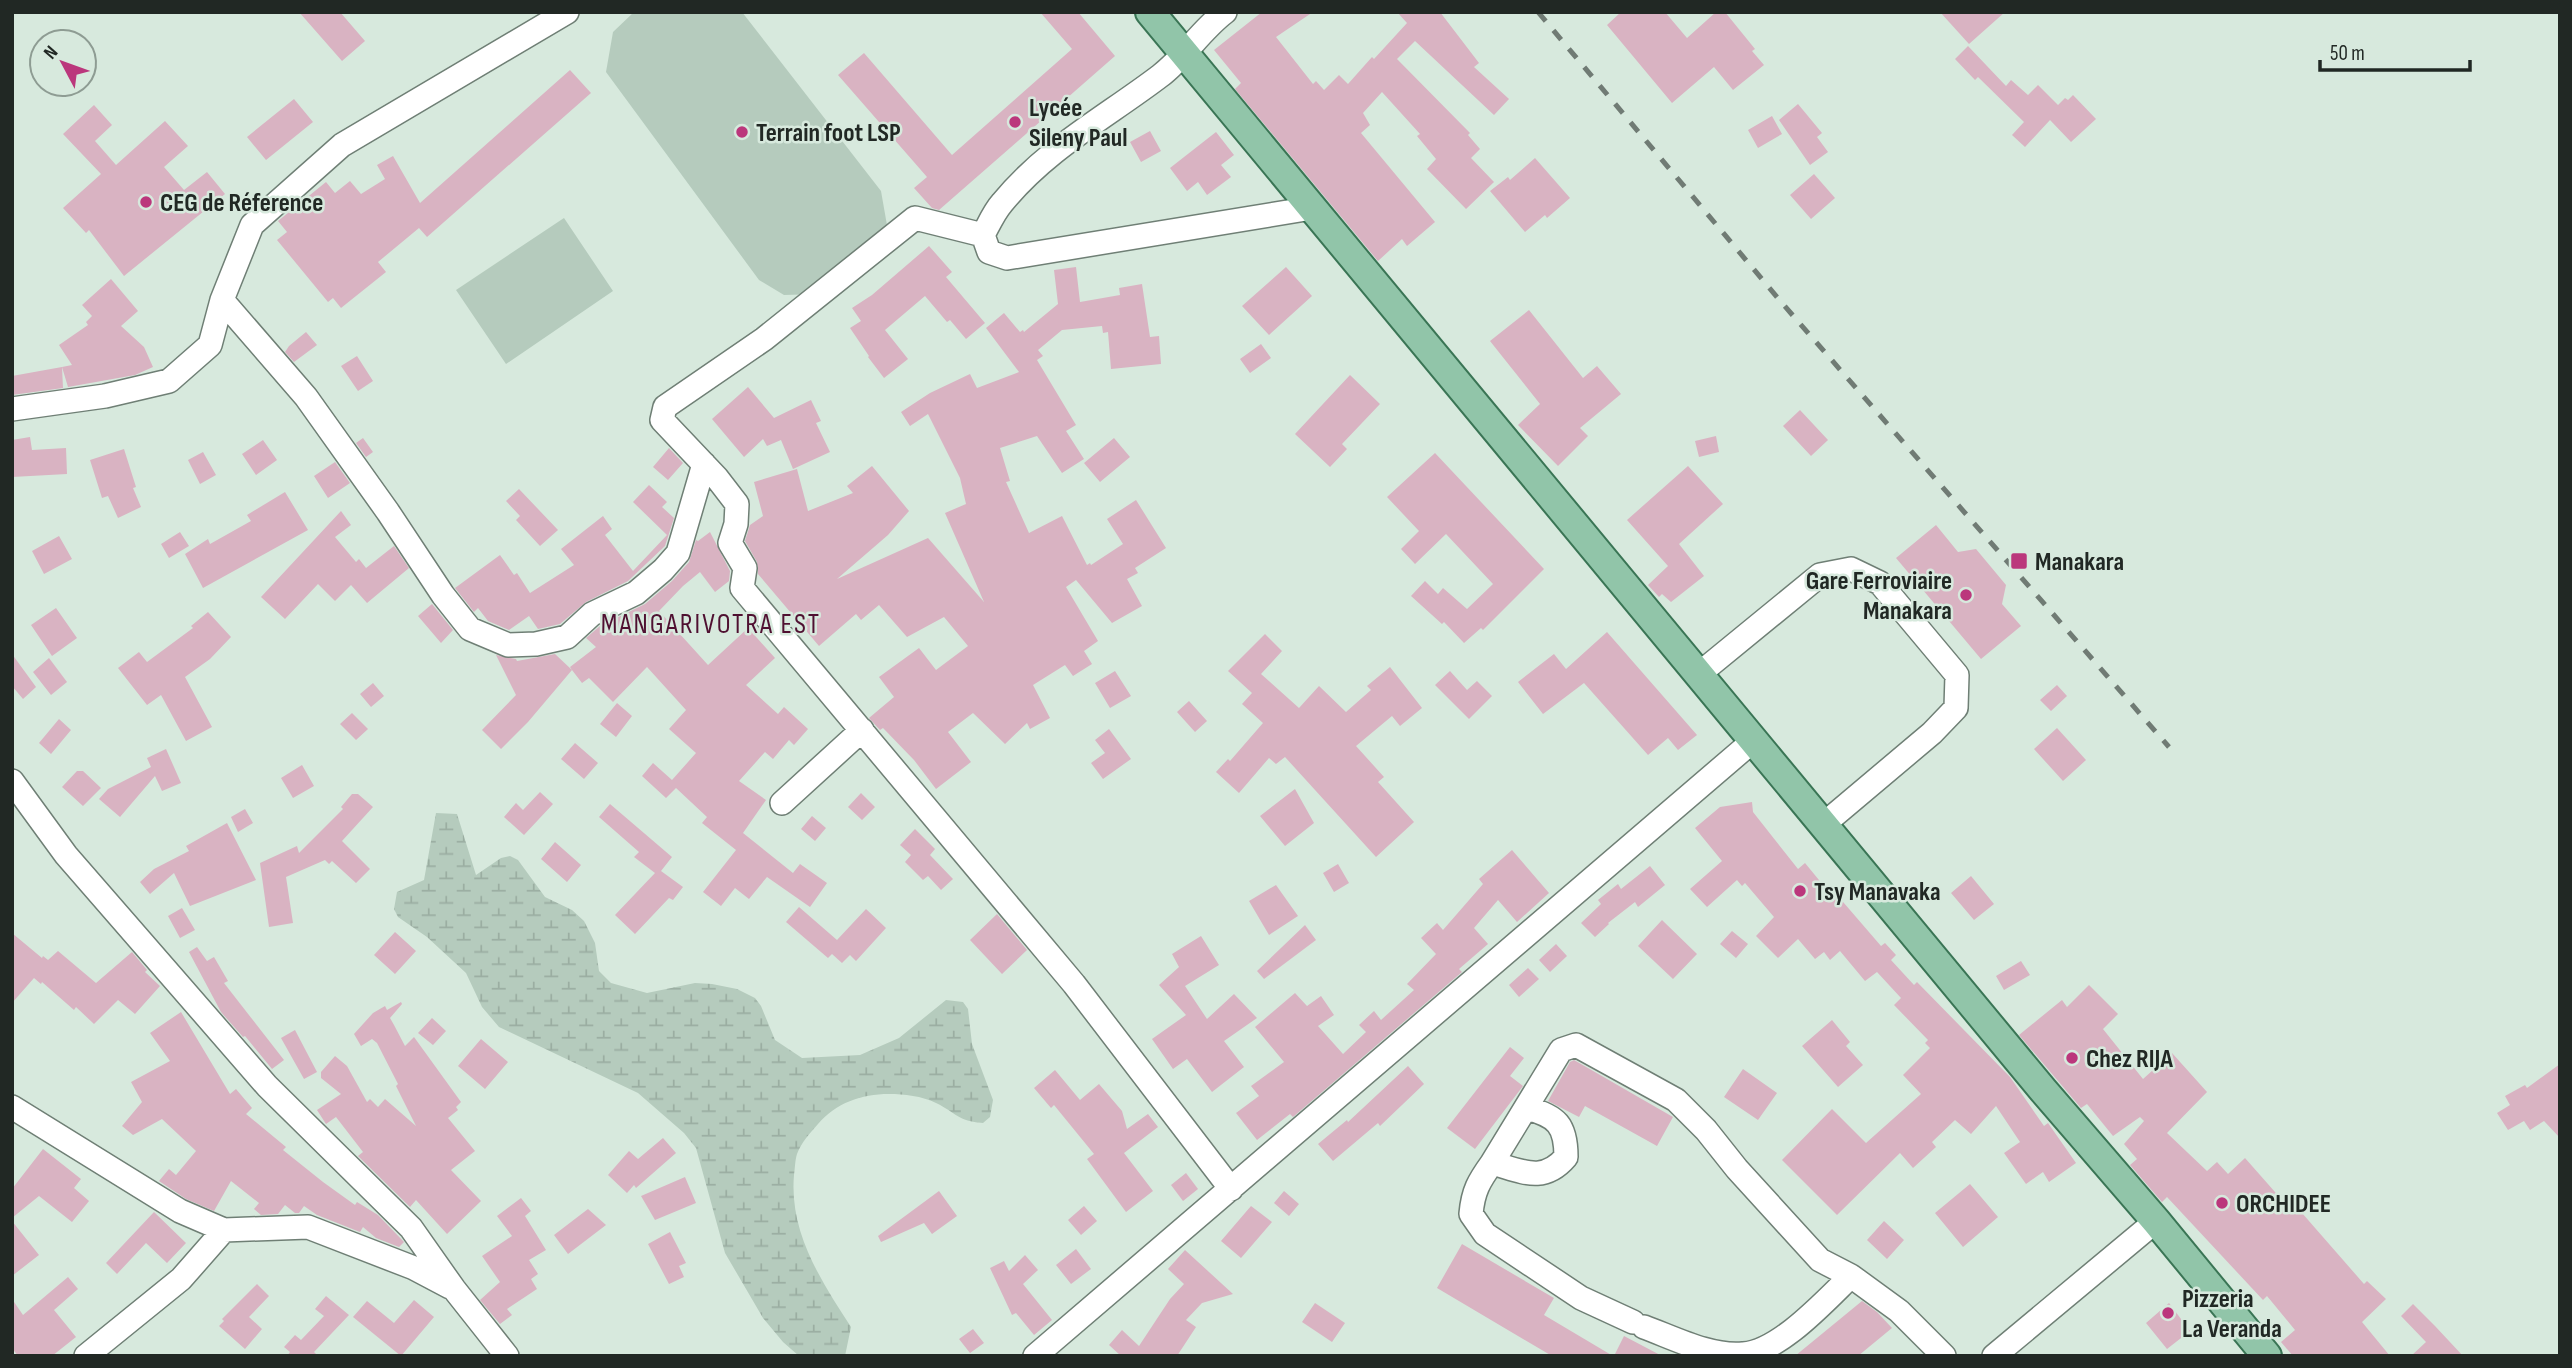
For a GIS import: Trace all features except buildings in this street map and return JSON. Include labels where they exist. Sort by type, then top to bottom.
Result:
[{"type":"main road","points":[[1150,12],[2043,1090],[2267,1356]]},
{"type":"street","points":[[12,409],[105,396],[169,381],[211,345],[222,300],[252,225],[342,145],[567,12]]},
{"type":"street","points":[[1225,12],[1207,26],[1162,75],[1042,160],[1000,204],[984,235],[989,252],[1007,258],[1312,208]]},
{"type":"street","points":[[984,235],[915,218],[764,339],[665,407],[662,420],[737,504],[736,524],[730,543],[745,568],[742,588],[1074,984],[1231,1189]]},
{"type":"street","points":[[222,300],[306,397],[443,595],[470,629],[508,645],[536,644],[567,637],[593,614],[636,593],[663,570],[678,553],[704,464]]},
{"type":"street","points":[[1699,674],[1820,575],[1851,569],[1880,583],[1957,675],[1956,708],[1932,733],[1824,824]]},
{"type":"street","points":[[782,803],[862,730]]},
{"type":"street","points":[[1035,1356],[1754,740]]},
{"type":"street","points":[[12,782],[66,855],[267,1086],[411,1228],[454,1289],[507,1356]]},
{"type":"street","points":[[1851,1276],[1786,1338],[1745,1355],[1699,1347],[1638,1324],[1581,1298],[1485,1234],[1471,1214],[1472,1195],[1561,1050],[1576,1045],[1676,1100],[1706,1130],[1820,1260],[1851,1276],[1899,1311],[1944,1356]]},
{"type":"street","points":[[12,1107],[180,1210],[224,1230],[308,1227],[414,1268],[454,1289]]},
{"type":"street","points":[[1492,1163],[1538,1174],[1555,1170],[1566,1157],[1566,1136],[1557,1122],[1545,1113],[1526,1108]]},
{"type":"street","points":[[1994,1356],[2156,1221]]},
{"type":"street","points":[[86,1356],[181,1279],[224,1230]]},
{"type":"green space","name":"Terrain foot LSP","points":[[634,12],[742,12],[881,191],[888,231],[819,294],[784,295],[759,280],[606,72],[613,32]]},
{"type":"green space","points":[[564,218],[613,291],[506,364],[456,290]]},
{"type":"green space","points":[[436,813],[457,814],[476,875],[501,858],[510,856],[518,860],[545,897],[572,910],[584,921],[595,943],[599,971],[611,983],[647,993],[695,983],[737,989],[755,998],[761,1006],[775,1040],[802,1058],[860,1055],[899,1038],[946,1000],[963,1002],[968,1009],[972,1044],[993,1100],[990,1117],[983,1123],[974,1122],[919,1097],[879,1094],[850,1101],[833,1110],[806,1138],[797,1154],[794,1196],[797,1216],[802,1236],[818,1274],[851,1327],[845,1356],[799,1356],[763,1318],[725,1253],[696,1148],[684,1133],[638,1093],[499,1027],[482,1007],[466,973],[427,937],[398,917],[394,909],[397,892],[424,880]]},
{"type":"railway","points":[[1538,12],[1782,303],[2169,747]]},
{"type":"place","name":"Lycée Sileny Paul","points":[[1015,122]]},
{"type":"place","name":"Terrain foot LSP","points":[[742,132]]},
{"type":"place","name":"CEG de Réference","points":[[146,202]]},
{"type":"place","name":"Manakara","points":[[2019,561]]},
{"type":"place","name":"Gare Ferroviaire Manakara","points":[[1966,595]]},
{"type":"place","name":"Tsy Manavaka","points":[[1800,891]]},
{"type":"place","name":"Chez RIJA","points":[[2072,1058]]},
{"type":"place","name":"ORCHIDEE","points":[[2222,1203]]},
{"type":"place","name":"Pizzeria La Veranda","points":[[2168,1313]]},
{"type":"district","name":"MANGARIVOTRA EST","points":[[711,623]]}]
